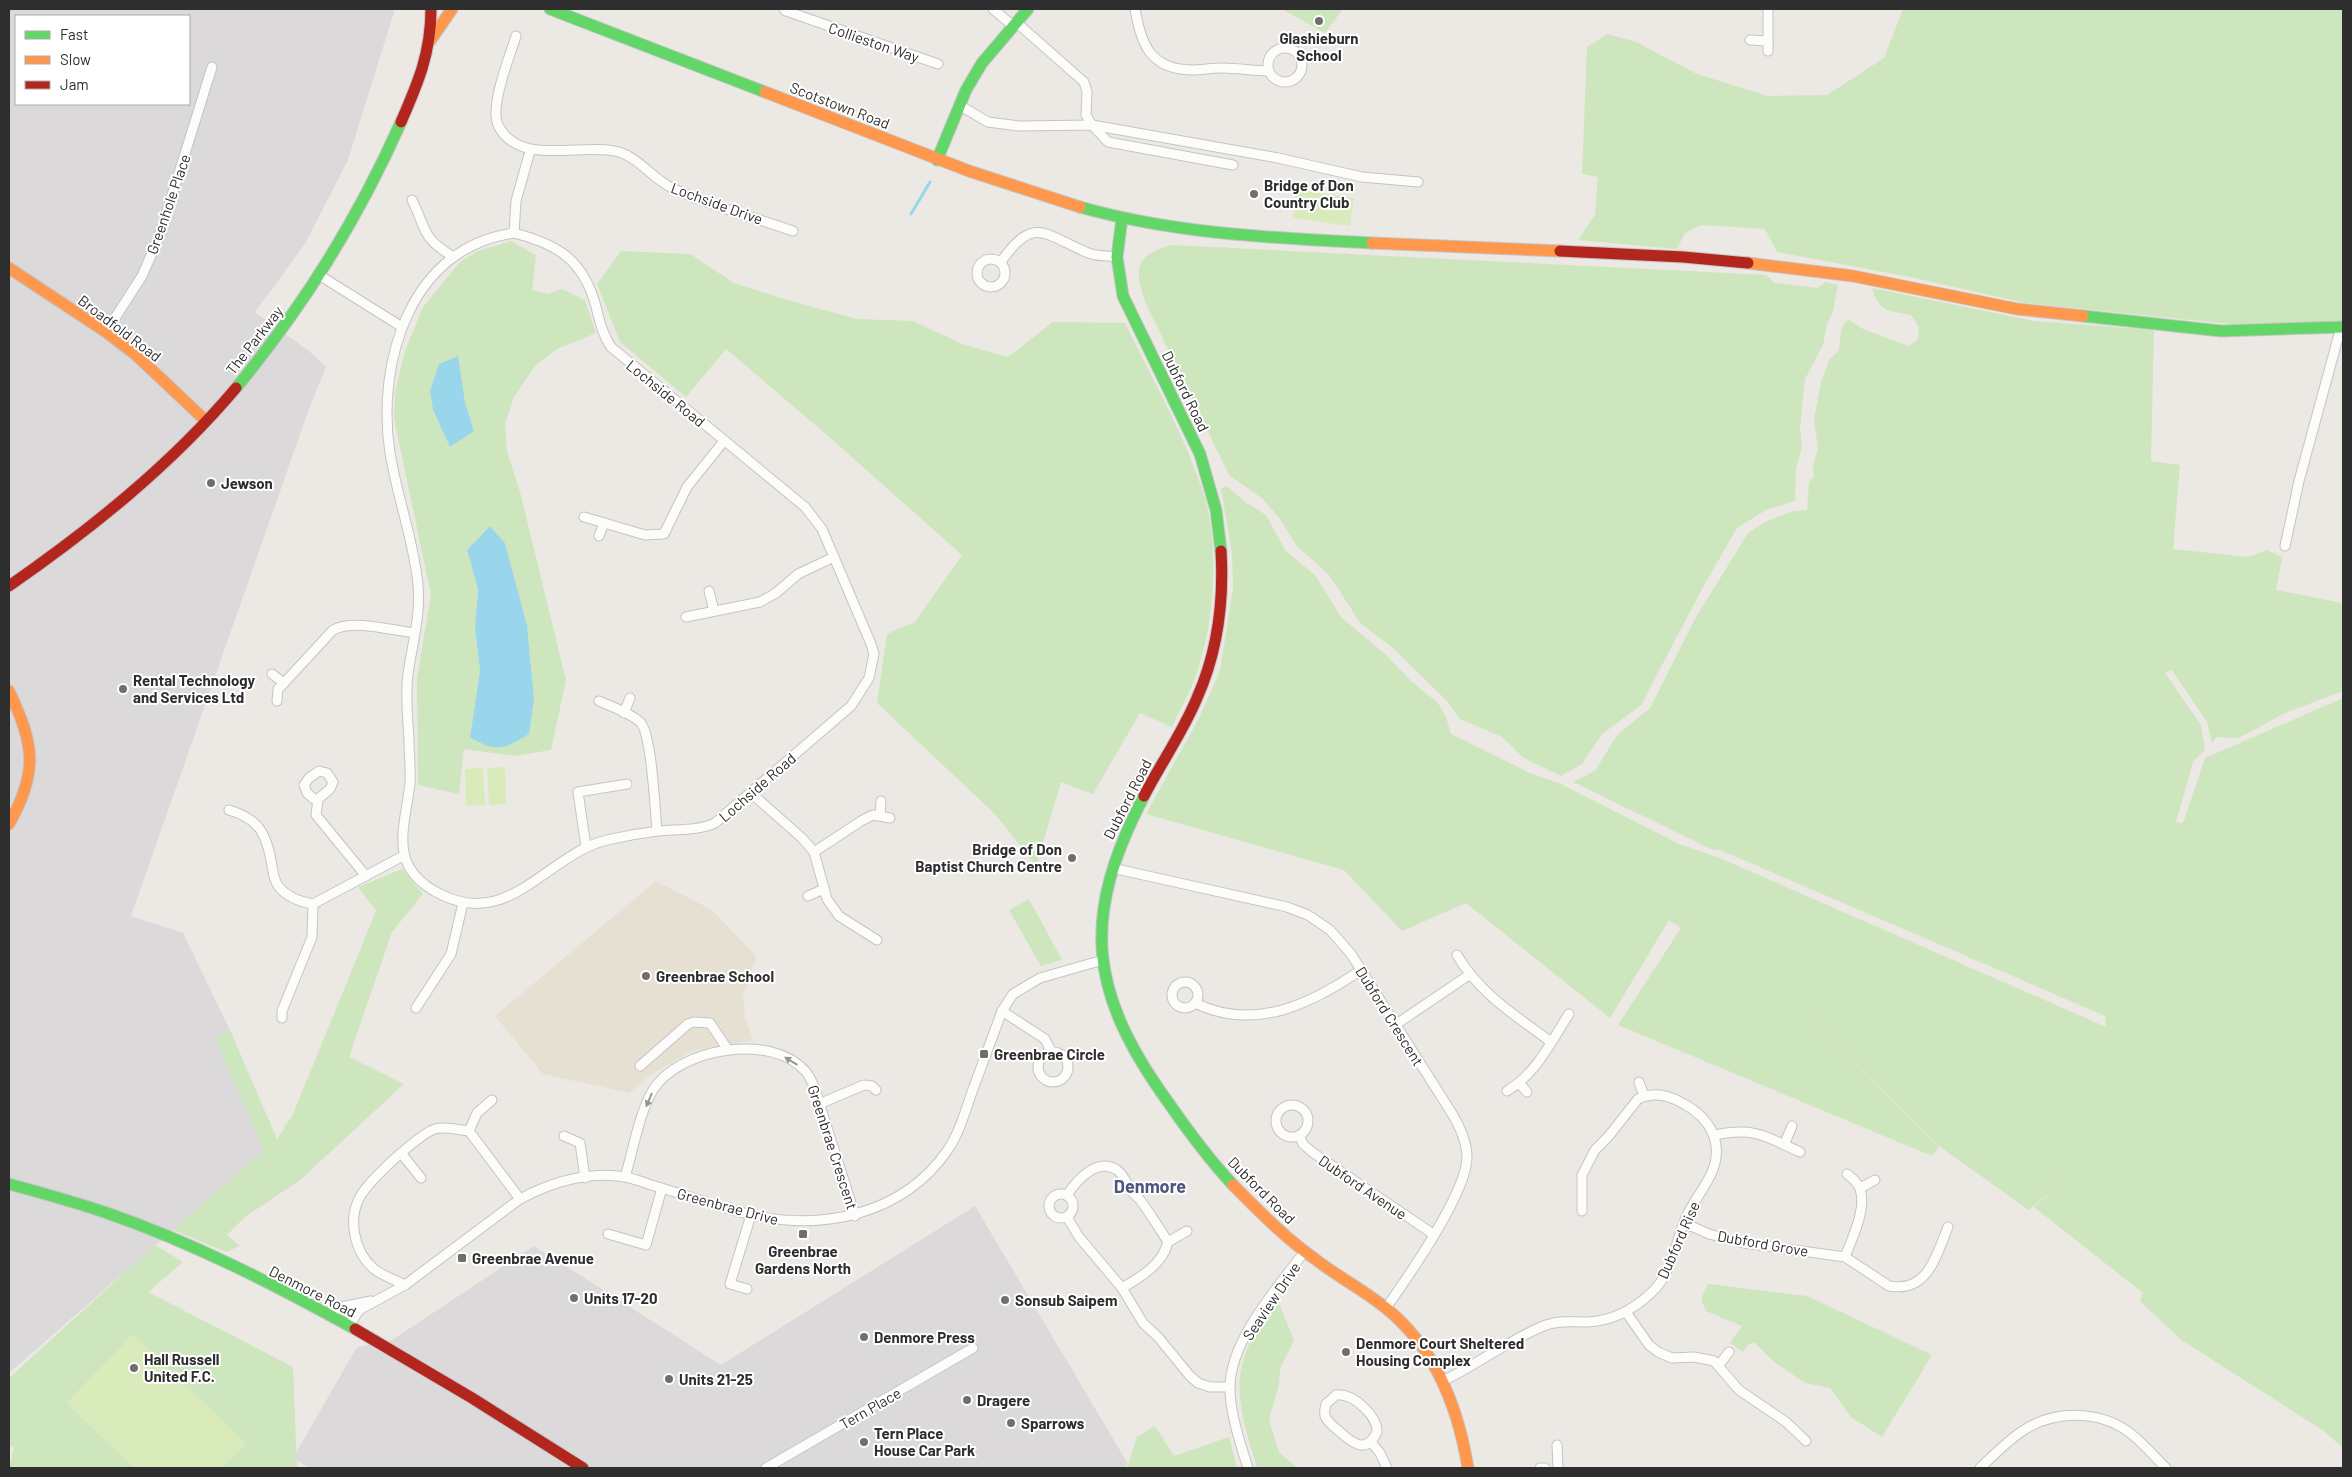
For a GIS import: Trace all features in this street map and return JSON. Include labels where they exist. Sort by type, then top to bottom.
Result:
[{"type":"street","name":"The Parkway","points":[[430,41],[431,9]]},
{"type":"street","name":"The Parkway","points":[[9,586],[62,549],[107,514],[166,462],[206,421],[266,350],[320,275],[342,240],[384,160],[410,98],[430,41],[452,9]]},
{"type":"street","name":"Scotstown Road","points":[[550,9],[937,160],[1065,203],[1122,218],[1179,228],[1247,236],[1625,254],[1772,265],[1881,281],[2017,309],[2221,331],[2342,327]]},
{"type":"street","name":"Collieston Way","points":[[784,9],[938,64]]},
{"type":"street","points":[[993,9],[1015,24],[1084,82],[1087,92],[1086,115],[1092,125],[1112,143],[1233,165]]},
{"type":"street","points":[[937,160],[959,105],[982,64],[1028,9]]},
{"type":"street","points":[[1134,9],[1143,45],[1151,56],[1164,64],[1190,70],[1222,68],[1269,71]]},
{"type":"street","points":[[1768,9],[1768,50]]},
{"type":"street","points":[[514,233],[516,201],[530,151],[512,141],[498,127],[495,107],[516,36]]},
{"type":"street","points":[[1750,40],[1768,40]]},
{"type":"street","name":"Greenhole Place","points":[[106,332],[142,276],[158,237],[212,67]]},
{"type":"street","points":[[959,105],[988,122],[1019,126],[1092,125],[1278,158],[1362,178],[1418,182]]},
{"type":"street","name":"Lochside Drive","points":[[530,151],[600,150],[620,152],[670,187],[793,230]]},
{"type":"street","points":[[412,200],[425,235],[437,247],[452,256]]},
{"type":"street","name":"Dubford Road","points":[[1122,218],[1117,257],[1117,278],[1122,296],[1200,454],[1209,480],[1220,530],[1223,578],[1217,630],[1204,682],[1121,840],[1105,892],[1102,920],[1103,960],[1114,1006],[1129,1042],[1150,1077],[1206,1155],[1266,1216],[1305,1251],[1386,1308],[1407,1327],[1417,1340],[1443,1381],[1460,1428],[1468,1468]]},
{"type":"street","points":[[1001,262],[1012,246],[1025,235],[1036,232],[1048,233],[1087,253],[1117,257]]},
{"type":"street","name":"Lochside Road","points":[[514,233],[537,239],[552,246],[575,263],[589,286],[602,328],[611,347],[805,508],[822,529],[874,654],[869,678],[851,706],[722,818],[706,827],[657,831],[606,840],[586,847],[521,890],[504,899],[478,904],[463,903],[450,899],[426,885],[412,871],[403,856],[402,826],[410,782],[408,676],[418,609],[418,585],[390,453],[386,404],[390,369],[402,327],[421,291],[452,256],[497,236],[514,233]]},
{"type":"street","name":"Broadfold Road","points":[[9,268],[106,332],[136,355],[206,421]]},
{"type":"street","points":[[320,275],[402,327]]},
{"type":"street","points":[[2285,546],[2298,481],[2342,327]]},
{"type":"street","points":[[584,517],[644,536],[664,534],[687,487],[724,441]]},
{"type":"street","points":[[599,536],[604,523]]},
{"type":"street","points":[[686,617],[760,602],[770,598],[798,574],[834,557]]},
{"type":"street","points":[[710,590],[714,611]]},
{"type":"street","points":[[277,701],[278,690],[333,630],[341,626],[352,625],[414,633]]},
{"type":"street","points":[[272,674],[284,683]]},
{"type":"street","points":[[9,691],[29,736],[30,756],[26,788],[18,810],[9,824]]},
{"type":"street","points":[[624,713],[630,698]]},
{"type":"street","points":[[599,701],[641,723],[645,731],[648,742],[657,831]]},
{"type":"street","points":[[586,847],[578,792],[627,784]]},
{"type":"street","points":[[750,793],[802,838],[814,852],[827,899],[839,916],[877,940]]},
{"type":"street","points":[[318,799],[316,815],[366,876]]},
{"type":"street","points":[[880,816],[881,801]]},
{"type":"street","points":[[229,810],[245,815],[261,830],[268,840],[274,879],[280,888],[297,899],[313,904],[403,856]]},
{"type":"street","points":[[814,852],[873,815],[890,818]]},
{"type":"street","name":"Dubford Crescent","points":[[1112,868],[1287,907],[1308,915],[1339,939],[1361,970],[1451,1112],[1460,1128],[1467,1158],[1461,1185],[1433,1234],[1386,1308]]},
{"type":"street","points":[[808,896],[824,889]]},
{"type":"street","points":[[416,1008],[451,954],[463,903]]},
{"type":"street","points":[[282,1018],[282,1011],[312,937],[313,904]]},
{"type":"street","points":[[1457,955],[1469,975],[1506,1009],[1551,1042]]},
{"type":"street","name":"Greenbrae Drive","points":[[349,1326],[359,1310],[405,1285],[520,1199],[541,1188],[565,1180],[625,1177],[751,1215],[784,1221],[826,1220],[855,1216],[884,1206],[925,1177],[948,1151],[961,1125],[1002,1011],[1013,994],[1040,978],[1103,960]]},
{"type":"street","points":[[1195,1004],[1214,1013],[1243,1016],[1280,1011],[1312,1000],[1361,970]]},
{"type":"street","points":[[1395,1025],[1469,975]]},
{"type":"street","points":[[1002,1011],[1045,1039],[1051,1051]]},
{"type":"street","points":[[1508,1092],[1520,1084],[1537,1066],[1569,1014]]},
{"type":"street","points":[[640,1066],[683,1028],[694,1022],[710,1024],[728,1050]]},
{"type":"street","name":"Greenbrae Crescent","points":[[625,1177],[647,1102],[654,1089],[667,1076],[699,1057],[728,1050],[759,1050],[789,1058],[809,1077],[820,1104],[855,1216]]},
{"type":"street","points":[[1639,1082],[1644,1096]]},
{"type":"street","points":[[820,1104],[864,1084],[872,1086],[876,1090]]},
{"type":"street","points":[[1520,1084],[1527,1092]]},
{"type":"street","points":[[1582,1211],[1582,1175],[1595,1150],[1611,1133],[1627,1110],[1644,1096],[1665,1095],[1682,1103],[1702,1117],[1715,1135],[1738,1130],[1750,1131],[1800,1152]]},
{"type":"street","points":[[469,1131],[477,1113],[492,1100]]},
{"type":"street","points":[[1784,1145],[1792,1126]]},
{"type":"street","points":[[405,1285],[375,1270],[364,1258],[354,1237],[355,1209],[360,1197],[368,1184],[401,1153],[434,1129],[451,1128],[469,1131],[520,1199]]},
{"type":"street","name":"Dubford Avenue","points":[[1299,1135],[1303,1144],[1312,1152],[1433,1234]]},
{"type":"street","name":"Dubford Rise","points":[[1443,1381],[1548,1324],[1562,1321],[1589,1322],[1611,1318],[1626,1312],[1653,1292],[1669,1267],[1690,1209],[1712,1172],[1716,1158],[1715,1135]]},
{"type":"street","points":[[564,1136],[580,1143],[585,1178]]},
{"type":"street","points":[[401,1153],[421,1178]]},
{"type":"street","points":[[1067,1195],[1076,1182],[1098,1167],[1108,1166],[1117,1170],[1127,1181],[1132,1192],[1140,1200],[1168,1242],[1166,1251],[1154,1266],[1143,1276],[1122,1288]]},
{"type":"street","points":[[1845,1257],[1862,1201],[1860,1188],[1847,1174]]},
{"type":"street","points":[[1860,1188],[1875,1180]]},
{"type":"street","name":"Denmore Road","points":[[9,1184],[102,1212],[181,1242],[329,1315],[407,1358],[583,1468]]},
{"type":"street","points":[[608,1234],[646,1245],[662,1188]]},
{"type":"street","points":[[1056,1194],[1067,1195],[1073,1204],[1072,1211],[1067,1216],[1060,1218],[1054,1216],[1050,1212],[1048,1205],[1050,1199],[1056,1194]]},
{"type":"street","points":[[747,1289],[730,1284],[751,1215]]},
{"type":"street","points":[[1067,1216],[1079,1237],[1122,1288],[1143,1323],[1158,1337],[1190,1376],[1210,1387],[1230,1387]]},
{"type":"street","name":"Dubford Grove","points":[[1684,1223],[1709,1234],[1744,1243],[1845,1257],[1889,1286],[1910,1287],[1923,1277],[1930,1266],[1948,1227]]},
{"type":"street","points":[[1168,1242],[1187,1231]]},
{"type":"street","name":"Seaview Drive","points":[[1248,1468],[1234,1415],[1230,1387],[1233,1367],[1244,1337],[1305,1251]]},
{"type":"street","name":"Greenbrae Drive","points":[[329,1315],[341,1307],[377,1299]]},
{"type":"street","points":[[1626,1312],[1649,1345],[1658,1352],[1672,1358],[1694,1356],[1714,1361],[1739,1390],[1786,1422],[1806,1441]]},
{"type":"street","name":"Tern Place","points":[[766,1468],[973,1348]]},
{"type":"street","points":[[1719,1365],[1729,1352]]},
{"type":"street","points":[[1336,1395],[1345,1395],[1352,1398],[1374,1419],[1377,1432],[1371,1442],[1361,1445],[1353,1443],[1329,1423],[1324,1410],[1329,1400],[1336,1395]]},
{"type":"street","points":[[1980,1468],[2026,1428],[2046,1419],[2068,1415],[2102,1419],[2121,1427],[2138,1440],[2166,1468]]},
{"type":"street","points":[[1371,1442],[1380,1453],[1387,1468]]},
{"type":"street","points":[[1557,1445],[1558,1468]]},
{"type":"street","points":[[1540,1468],[1545,1468]]},
{"type":"shaded area","points":[[9,9],[395,9],[348,160],[305,244],[255,312],[309,351],[326,367],[310,406],[131,916],[183,933],[228,1026],[276,1140],[9,1373]]},
{"type":"shaded area","name":"Greenbrae School","points":[[656,881],[712,910],[756,956],[743,997],[745,1018],[753,1040],[692,1051],[653,1073],[629,1093],[543,1074],[495,1016]]},
{"type":"shaded area","points":[[975,1206],[1128,1464],[1125,1468],[309,1468],[293,1458],[357,1347],[392,1340],[534,1246],[721,1365]]},
{"type":"green space","name":"Glashieburn School","points":[[1282,9],[1343,9],[1325,33]]},
{"type":"green space","points":[[1903,9],[2343,9],[2343,323],[2230,324],[2025,303],[1910,277],[1777,252],[1765,229],[1701,225],[1685,233],[1677,249],[1578,240],[1595,215],[1598,177],[1582,174],[1587,47],[1608,34],[1636,42],[1697,74],[1768,96],[1827,95],[1884,58]]},
{"type":"green space","points":[[1297,190],[1354,198],[1350,226],[1293,218]]},
{"type":"green space","points":[[511,241],[536,255],[532,290],[548,294],[562,289],[585,300],[596,333],[557,349],[535,366],[514,397],[505,424],[507,451],[520,492],[566,680],[551,750],[515,756],[464,749],[459,794],[418,785],[417,678],[431,595],[394,419],[395,392],[405,351],[423,307],[460,262],[478,251]],"holes":[[[457,356],[465,402],[474,430],[450,447],[433,410]],[[490,526],[505,543],[527,625],[534,698],[470,737],[480,671],[475,628],[478,589],[467,550]]]},
{"type":"green space","points":[[1171,245],[1766,275],[1775,283],[1817,288],[1825,282],[1838,285],[1823,345],[1805,379],[1800,428],[1802,447],[1796,468],[1795,501],[1766,510],[1737,528],[1702,589],[1641,705],[1601,735],[1582,764],[1561,776],[1524,758],[1502,737],[1460,719],[1447,701],[1393,648],[1361,624],[1329,575],[1296,545],[1280,519],[1263,499],[1229,475],[1146,304],[1142,292],[1139,273],[1143,260],[1149,254]]},
{"type":"green space","points":[[621,251],[690,254],[734,283],[857,319],[913,321],[962,344],[1008,357],[1053,322],[1125,323],[1178,429],[1204,495],[1212,541],[1213,591],[1210,617],[1200,665],[1172,727],[1140,713],[1093,794],[1061,782],[1036,866],[996,815],[877,703],[887,634],[915,622],[962,555],[827,435],[726,349],[686,397],[620,342],[597,284]]},
{"type":"green space","points":[[1872,288],[2034,321],[2154,330],[2151,461],[2180,465],[2173,549],[2248,557],[2267,550],[2282,557],[2276,590],[2343,603],[2343,691],[2283,714],[2239,738],[2217,737],[2212,743],[2207,722],[2172,670],[2165,673],[2201,725],[2205,750],[2193,762],[2176,822],[2183,823],[2205,758],[2343,698],[2343,1448],[2324,1431],[2180,1339],[2140,1301],[2143,1293],[2034,1207],[2067,1178],[2029,1210],[1939,1146],[1810,1018],[1939,1147],[1932,1156],[1618,1025],[1681,928],[1669,920],[1610,1018],[1466,903],[1402,931],[1344,870],[1146,814],[1197,722],[1220,671],[1233,588],[1232,553],[1221,489],[1227,486],[1245,502],[1266,515],[1286,551],[1316,576],[1341,617],[1438,703],[1446,717],[1451,734],[1530,773],[1561,784],[1679,844],[1720,858],[2106,1027],[2105,1016],[1718,849],[1713,850],[1573,782],[1595,771],[1617,735],[1650,708],[1695,619],[1748,533],[1765,522],[1794,511],[1807,510],[1809,482],[1814,477],[1813,465],[1818,449],[1814,419],[1821,382],[1829,360],[1839,350],[1841,329],[1848,319],[1861,328],[1908,346],[1918,340],[1919,328],[1911,315],[1891,311],[1881,306]]},
{"type":"green space","points":[[505,767],[506,804],[489,805],[487,768]]},
{"type":"green space","points":[[483,768],[485,805],[466,806],[465,769]]},
{"type":"green space","points":[[402,869],[423,894],[392,932],[349,1057],[404,1084],[300,1180],[245,1217],[227,1235],[240,1246],[226,1252],[173,1230],[264,1151],[215,1038],[230,1030],[277,1139],[293,1114],[376,911],[358,887]]},
{"type":"green space","points":[[1029,899],[1062,960],[1041,966],[1009,910]]},
{"type":"green space","points":[[155,1245],[183,1262],[148,1292],[293,1367],[297,1468],[9,1468],[14,1448],[9,1445],[9,1378]]},
{"type":"green space","points":[[1708,1284],[1807,1296],[1932,1355],[1882,1437],[1851,1417],[1830,1388],[1805,1383],[1773,1361],[1755,1343],[1748,1344],[1743,1352],[1730,1343],[1742,1326],[1706,1311],[1701,1299]]},
{"type":"green space","points":[[1278,1301],[1294,1340],[1280,1369],[1279,1384],[1269,1420],[1279,1452],[1297,1468],[1257,1468],[1242,1413],[1240,1399],[1241,1372],[1250,1343],[1258,1328]]},
{"type":"green space","name":"Hall Russell United F.C.","points":[[133,1334],[246,1443],[222,1468],[134,1468],[66,1403]]},
{"type":"green space","points":[[1155,1426],[1174,1456],[1229,1437],[1237,1468],[1127,1468],[1137,1437]]},
{"type":"water","points":[[458,356],[465,402],[474,431],[450,447],[433,410],[430,391],[439,364]]},
{"type":"water","points":[[490,526],[505,543],[527,625],[534,698],[529,734],[513,743],[500,747],[486,745],[470,737],[480,671],[475,628],[478,589],[467,550]]},
{"type":"waterway","points":[[911,214],[930,182]]},
{"type":"traffic: fast","points":[[550,9],[765,92]]},
{"type":"traffic: fast","points":[[937,160],[966,90],[982,63],[1028,9]]},
{"type":"traffic: fast","points":[[236,388],[261,357],[328,261],[366,194],[401,122]]},
{"type":"traffic: fast","points":[[1080,207],[1116,216],[1188,229],[1262,237],[1372,243]]},
{"type":"traffic: fast","points":[[1122,218],[1117,257],[1123,296],[1200,454],[1216,510],[1221,551]]},
{"type":"traffic: fast","points":[[2083,316],[2221,331],[2343,327]]},
{"type":"traffic: fast","points":[[1144,796],[1124,839],[1110,879],[1103,917],[1102,953],[1109,988],[1122,1024],[1141,1062],[1191,1134],[1233,1185]]},
{"type":"traffic: fast","points":[[9,1184],[95,1209],[203,1251],[355,1329]]},
{"type":"traffic: slow","points":[[430,41],[452,9]]},
{"type":"traffic: slow","points":[[765,92],[969,171],[1080,207]]},
{"type":"traffic: slow","points":[[1372,243],[1560,251]]},
{"type":"traffic: slow","points":[[1748,263],[1853,276],[2017,309],[2083,316]]},
{"type":"traffic: slow","points":[[9,268],[106,332],[136,355],[206,421]]},
{"type":"traffic: slow","points":[[9,691],[24,727],[30,758],[25,788],[9,824]]},
{"type":"traffic: slow","points":[[1233,1185],[1293,1242],[1324,1266],[1387,1309],[1419,1342],[1432,1361],[1451,1401],[1464,1445],[1468,1468]]},
{"type":"traffic: jam","points":[[401,122],[418,81],[426,54],[431,9]]},
{"type":"traffic: jam","points":[[1560,251],[1683,257],[1748,263]]},
{"type":"traffic: jam","points":[[9,586],[70,542],[129,494],[185,443],[236,388]]},
{"type":"traffic: jam","points":[[1144,796],[1191,711],[1210,663],[1220,608],[1221,551]]},
{"type":"traffic: jam","points":[[355,1329],[472,1398],[583,1468]]},
{"type":"place","name":"Glashieburn School","points":[[1319,21]]},
{"type":"place","name":"Bridge of Don Country Club","points":[[1254,194]]},
{"type":"place","name":"Jewson","points":[[211,483]]},
{"type":"place","name":"Rental Technology and Services Ltd","points":[[123,689]]},
{"type":"place","name":"Bridge of Don Baptist Church Centre","points":[[1072,858]]},
{"type":"place","name":"Greenbrae School","points":[[646,976]]},
{"type":"place","name":"Greenbrae Circle","points":[[984,1054]]},
{"type":"place","name":"Greenbrae Gardens North","points":[[803,1234]]},
{"type":"place","name":"Greenbrae Avenue","points":[[462,1258]]},
{"type":"place","name":"Units 17-20","points":[[574,1298]]},
{"type":"place","name":"Sonsub Saipem","points":[[1005,1300]]},
{"type":"place","name":"Denmore Press","points":[[864,1337]]},
{"type":"place","name":"Denmore Court Sheltered Housing Complex","points":[[1346,1352]]},
{"type":"place","name":"Hall Russell United F.C.","points":[[134,1368]]},
{"type":"place","name":"Units 21-25","points":[[669,1379]]},
{"type":"place","name":"Dragere","points":[[967,1400]]},
{"type":"place","name":"Sparrows","points":[[1011,1423]]},
{"type":"place","name":"Tern Place House Car Park","points":[[864,1442]]},
{"type":"district","name":"Denmore","points":[[1150,1186]]}]
